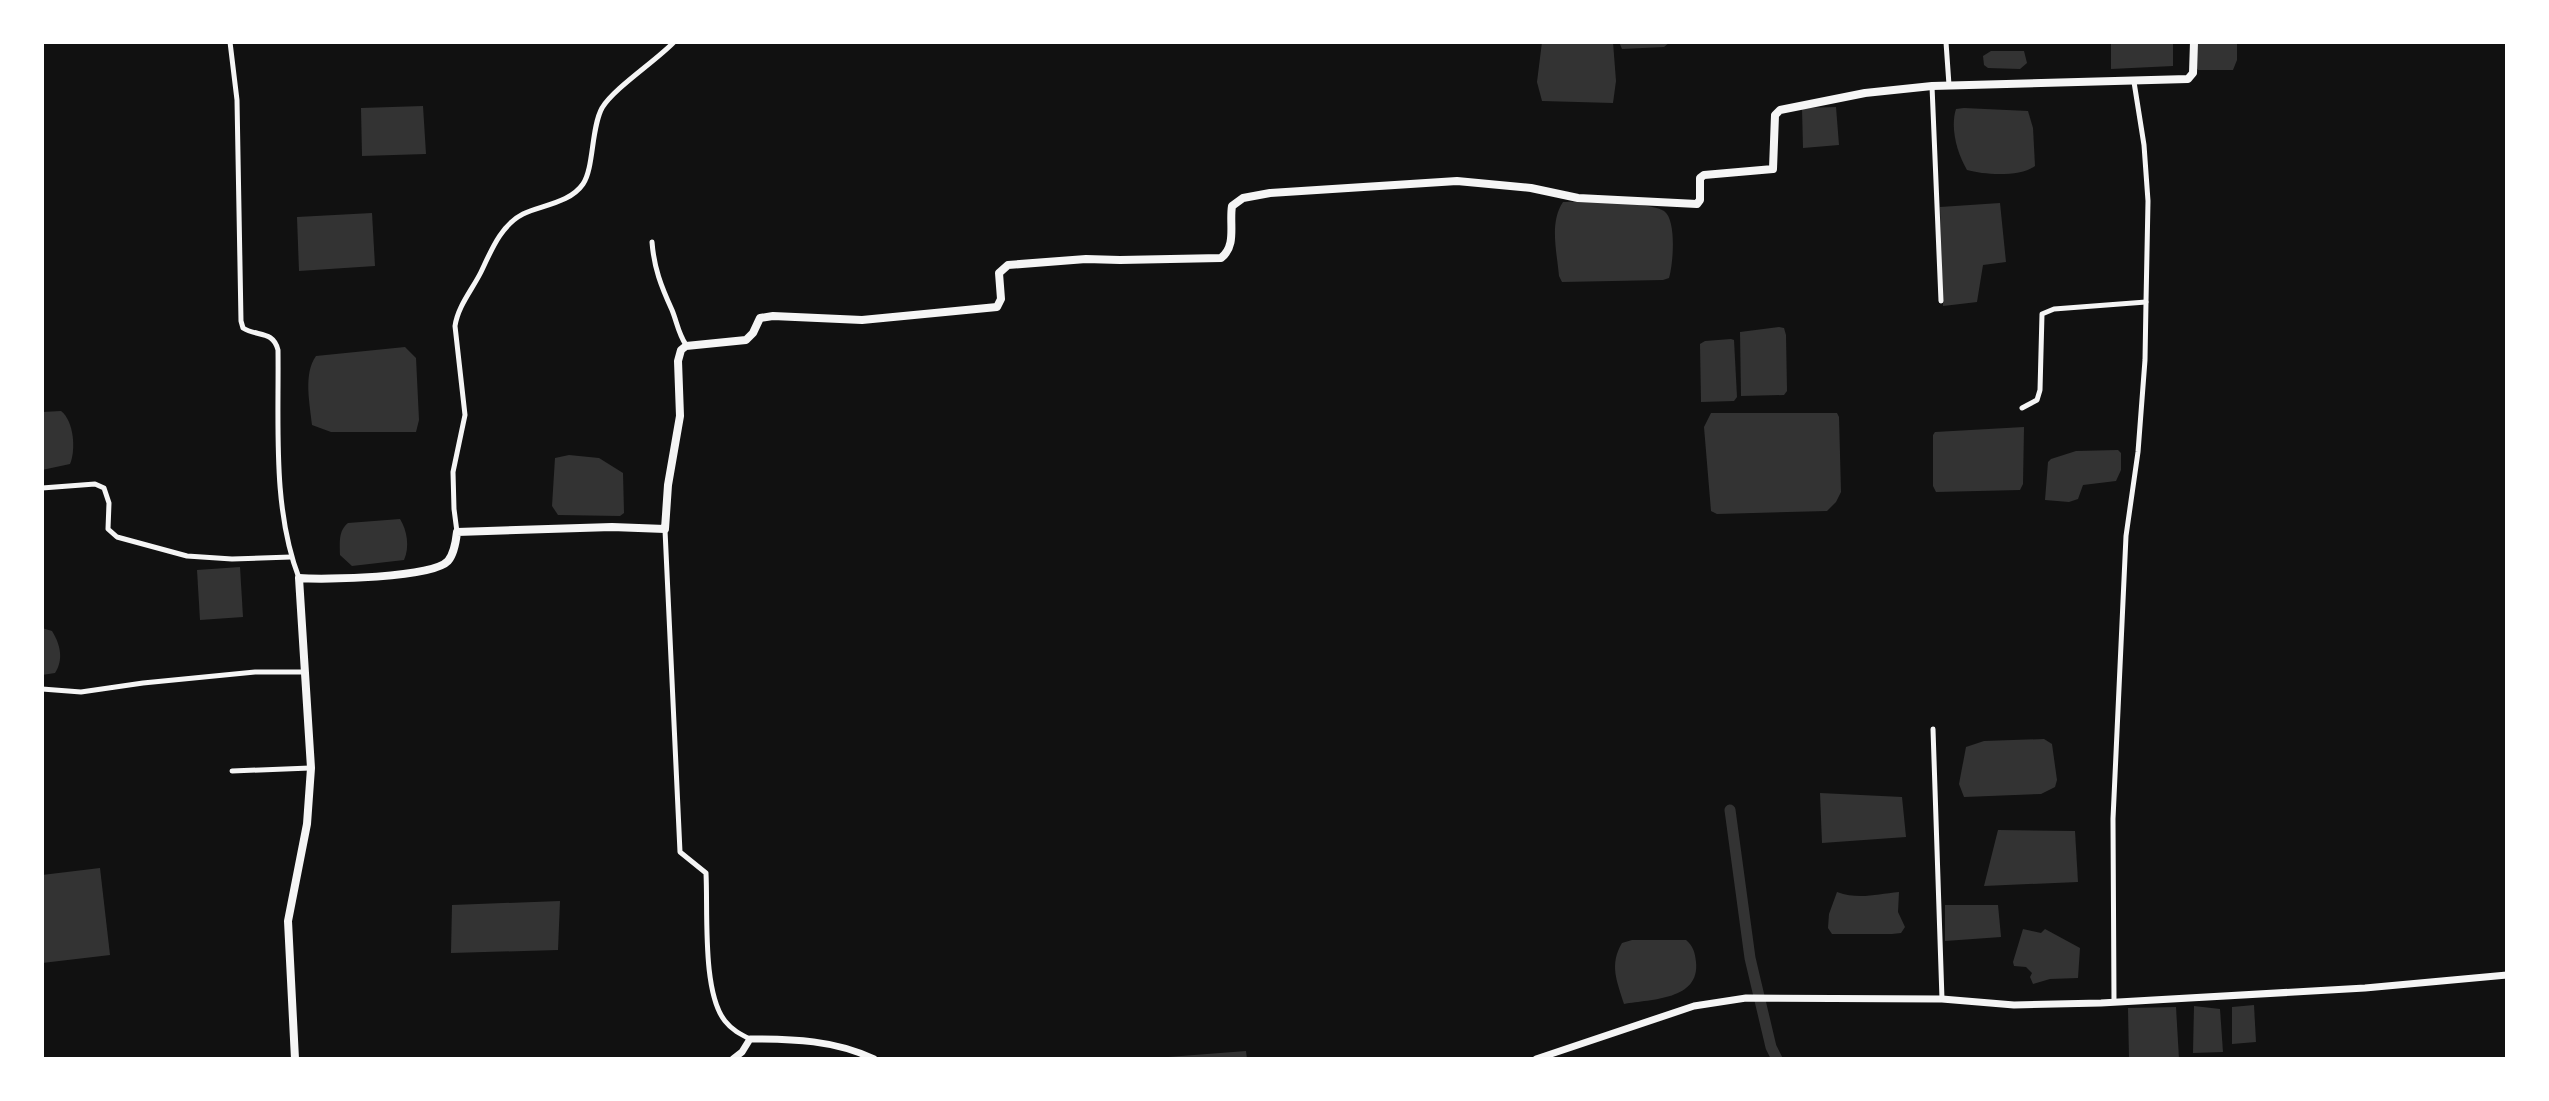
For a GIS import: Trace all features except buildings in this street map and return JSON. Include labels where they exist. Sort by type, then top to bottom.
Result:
[{"type":"main road","points":[[295,1059],[288,921],[307,824],[311,768],[299,578],[375,576],[437,568],[450,559],[457,532],[597,527],[665,529],[668,485],[680,416],[678,361],[681,350],[686,346],[746,340],[760,318],[773,316],[862,320],[997,307],[1001,299],[999,273],[1008,265],[1086,259],[1221,258],[1232,242],[1232,206],[1243,198],[1270,193],[1457,181],[1531,188],[1578,198],[1697,204],[1700,200],[1700,178],[1704,175],[1773,169],[1775,115],[1780,110],[1865,93],[1932,86],[2192,77],[2194,42]]},
{"type":"street","points":[[230,42],[237,100],[241,321],[243,328],[250,332],[269,335],[278,350],[281,485],[291,557],[299,578]]},
{"type":"street","points":[[457,532],[453,472],[465,415],[455,326],[457,314],[488,252],[508,224],[521,215],[567,198],[585,182],[602,109],[612,96],[674,42]]},
{"type":"street","points":[[1946,42],[1949,86]]},
{"type":"street","points":[[2114,1002],[2113,819],[2123,599],[2126,536],[2143,391],[2146,302],[2148,201],[2143,133],[2134,81]]},
{"type":"street","points":[[1932,86],[1941,301]]},
{"type":"street","points":[[652,242],[659,283],[674,313],[677,332],[686,346]]},
{"type":"street","points":[[2022,408],[2037,400],[2040,390],[2042,314],[2054,309],[2146,302]]},
{"type":"street","points":[[42,488],[95,484],[104,488],[109,503],[108,529],[117,537],[187,556],[232,559],[291,557]]},
{"type":"street","points":[[665,529],[680,852],[706,873],[710,985],[723,1019],[734,1031],[750,1039],[784,1039],[850,1047],[874,1059]]},
{"type":"street","points":[[42,689],[81,692],[228,674],[306,672]]},
{"type":"street","points":[[1933,729],[1942,999]]},
{"type":"street","points":[[232,771],[311,768]]},
{"type":"street","points":[[1536,1059],[1694,1006],[1746,998],[1942,999],[2014,1005],[2114,1002],[2365,988],[2507,975]]},
{"type":"street","points":[[733,1059],[750,1039]]},
{"type":"shaded area","points":[[1542,42],[1613,42],[1616,81],[1613,103],[1542,101],[1537,82]]},
{"type":"shaded area","points":[[1619,42],[1670,42],[1664,47],[1622,49]]},
{"type":"shaded area","points":[[2111,42],[2173,42],[2173,66],[2111,69]]},
{"type":"shaded area","points":[[2195,42],[2237,42],[2237,60],[2233,70],[2198,70],[2194,64]]},
{"type":"shaded area","points":[[1991,51],[2024,51],[2027,63],[2020,69],[1988,68],[1984,65],[1983,56]]},
{"type":"shaded area","points":[[423,106],[426,154],[362,156],[361,108]]},
{"type":"shaded area","points":[[1836,107],[1839,145],[1803,148],[1802,108]]},
{"type":"shaded area","points":[[1956,109],[2028,111],[2033,128],[2035,166],[2021,172],[2002,174],[1967,170],[1954,132]]},
{"type":"shaded area","points":[[1563,202],[1631,204],[1664,211],[1671,223],[1672,233],[1669,278],[1562,282],[1555,228]]},
{"type":"shaded area","points":[[2000,203],[2006,262],[1983,265],[1977,302],[1943,306],[1940,207]]},
{"type":"shaded area","points":[[372,213],[375,266],[299,271],[297,217]]},
{"type":"shaded area","points":[[1784,328],[1786,335],[1787,391],[1784,395],[1741,396],[1740,332]]},
{"type":"shaded area","points":[[1734,340],[1737,397],[1734,401],[1701,402],[1700,344]]},
{"type":"shaded area","points":[[405,347],[416,358],[419,420],[416,432],[331,432],[312,425],[308,380],[316,356]]},
{"type":"shaded area","points":[[61,411],[69,422],[73,436],[70,464],[42,470],[42,412]]},
{"type":"shaded area","points":[[1711,413],[1837,413],[1841,492],[1836,502],[1827,511],[1717,514],[1711,511],[1704,427]]},
{"type":"shaded area","points":[[2024,427],[2023,484],[2020,490],[1936,492],[1933,486],[1935,432]]},
{"type":"shaded area","points":[[2118,450],[2121,453],[2121,470],[2116,481],[2083,485],[2078,499],[2069,502],[2045,500],[2048,462],[2051,459],[2076,451]]},
{"type":"shaded area","points":[[569,455],[599,458],[623,473],[624,513],[620,516],[558,515],[552,506],[555,458]]},
{"type":"shaded area","points":[[400,519],[407,539],[404,560],[352,566],[340,555],[341,533],[348,523]]},
{"type":"shaded area","points":[[240,567],[243,617],[200,620],[197,570]]},
{"type":"shaded area","points":[[42,628],[52,631],[60,657],[55,673],[42,675]]},
{"type":"shaded area","points":[[2044,739],[2052,744],[2057,780],[2055,787],[2041,794],[1964,797],[1959,784],[1966,747],[1984,741]]},
{"type":"shaded area","points":[[1820,793],[1902,797],[1906,837],[1822,843]]},
{"type":"shaded area","points":[[1998,830],[2075,831],[2078,882],[1984,886]]},
{"type":"shaded area","points":[[100,868],[110,955],[42,963],[42,875]]},
{"type":"shaded area","points":[[1837,892],[1860,896],[1899,892],[1898,912],[1905,927],[1901,933],[1892,934],[1832,934],[1828,928],[1829,914]]},
{"type":"shaded area","points":[[560,901],[558,950],[451,953],[452,905]]},
{"type":"shaded area","points":[[1945,905],[1998,905],[2001,937],[1945,941]]},
{"type":"shaded area","points":[[2023,929],[2041,933],[2045,929],[2080,948],[2078,978],[2050,979],[2033,984],[2032,973],[2026,967],[2014,966],[2013,962]]},
{"type":"shaded area","points":[[1632,940],[1686,940],[1696,962],[1695,975],[1690,984],[1682,991],[1660,999],[1624,1004],[1616,973],[1616,959],[1622,943]]},
{"type":"shaded area","points":[[2254,1005],[2256,1042],[2232,1044],[2232,1007]]},
{"type":"shaded area","points":[[2194,1006],[2220,1009],[2223,1052],[2193,1053]]},
{"type":"shaded area","points":[[2176,1007],[2179,1059],[2129,1059],[2128,1008]]},
{"type":"shaded area","points":[[1246,1051],[1247,1059],[1155,1059],[1155,1058]]},
{"type":"waterway","points":[[1730,810],[1750,958],[1771,1047],[1777,1059]]}]
